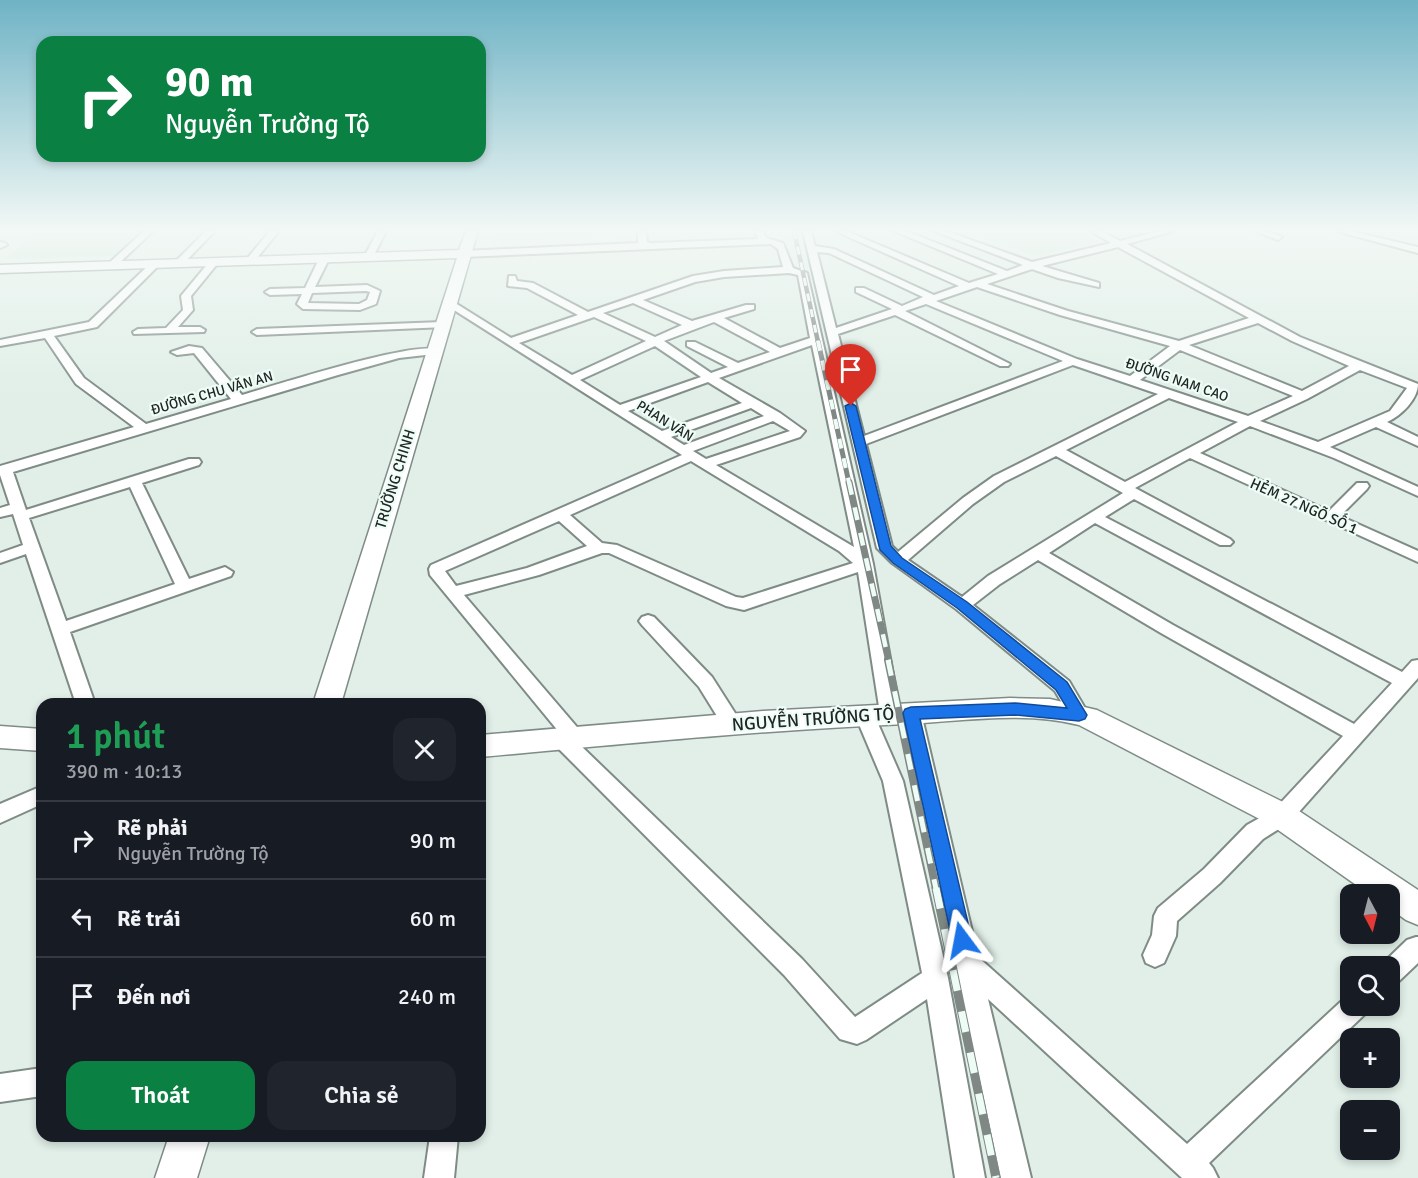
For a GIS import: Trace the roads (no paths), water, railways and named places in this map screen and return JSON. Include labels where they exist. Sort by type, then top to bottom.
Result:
[{"type":"main road","name":"TRƯỜNG CHINH","points":[[329,698],[453,286]]},
{"type":"main road","name":"NGUYỄN TRƯỜNG TỘ","points":[[486,746],[732,724],[889,714],[1015,709],[1079,715],[1282,816],[1418,908]]},
{"type":"main road","points":[[176,1178],[188,1142]]},
{"type":"street","points":[[0,342],[93,325],[133,286]]},
{"type":"street","points":[[169,331],[188,310],[186,296],[194,286]]},
{"type":"street","points":[[270,292],[309,290],[367,288],[375,291],[372,303],[369,305],[304,308],[302,304],[309,290],[311,286]]},
{"type":"street","points":[[532,286],[655,342],[796,429],[797,433],[693,456]]},
{"type":"street","points":[[510,342],[674,286]]},
{"type":"street","points":[[805,286],[865,564],[889,714],[893,781],[936,978],[970,1178]]},
{"type":"street","points":[[819,286],[882,541],[888,552],[962,605],[1062,686],[1079,715]]},
{"type":"street","name":"ĐƯỜNG NAM CAO","points":[[902,286],[1073,361],[1319,447],[1418,492]]},
{"type":"street","points":[[831,333],[973,286],[1179,345],[1304,396]]},
{"type":"street","points":[[1197,286],[1296,339],[1416,388],[1395,414],[1319,447]]},
{"type":"street","points":[[860,290],[1004,364]]},
{"type":"street","points":[[633,299],[691,325]]},
{"type":"street","points":[[1005,306],[1021,299]]},
{"type":"street","name":"PHAN VÂN","points":[[448,303],[845,548],[865,564]]},
{"type":"street","points":[[571,380],[691,325],[750,307]]},
{"type":"street","points":[[715,318],[779,352]]},
{"type":"street","points":[[1131,381],[1179,345],[1258,319]]},
{"type":"street","points":[[257,332],[442,325]]},
{"type":"street","points":[[138,332],[200,330]]},
{"type":"street","points":[[47,333],[80,381],[144,428]]},
{"type":"street","points":[[618,410],[817,339]]},
{"type":"street","points":[[691,344],[737,367]]},
{"type":"street","points":[[177,352],[189,349],[198,350],[239,400]]},
{"type":"street","name":"ĐƯỜNG CHU VĂN AN","points":[[3,470],[399,355],[434,351]]},
{"type":"street","points":[[859,442],[1073,361]]},
{"type":"street","points":[[962,605],[994,580],[1096,518],[1128,491],[1190,453],[1249,421],[1304,396],[1358,366]]},
{"type":"street","points":[[898,560],[968,501],[999,480],[1169,393]]},
{"type":"street","points":[[661,436],[753,403]]},
{"type":"street","points":[[775,416],[693,456],[439,567],[438,575],[568,739],[793,967],[849,1030],[857,1031],[936,978]]},
{"type":"street","points":[[1376,422],[1418,442]]},
{"type":"street","points":[[1057,451],[1225,542]]},
{"type":"street","name":"HẺM 27 NGÕ SỐ 1","points":[[1190,453],[1418,557]]},
{"type":"street","points":[[0,513],[20,512],[194,462]]},
{"type":"street","points":[[3,470],[33,548],[84,698]]},
{"type":"street","points":[[134,481],[184,586]]},
{"type":"street","points":[[1330,518],[1362,486]]},
{"type":"street","points":[[560,514],[598,548]]},
{"type":"street","points":[[1096,518],[1404,681]]},
{"type":"street","points":[[0,558],[33,548]]},
{"type":"street","points":[[453,592],[543,568],[598,548],[611,548],[732,602],[744,604],[865,564]]},
{"type":"street","points":[[1038,553],[1214,656],[1357,735]]},
{"type":"street","points":[[60,629],[225,572]]},
{"type":"street","points":[[648,621],[704,680],[732,724]]},
{"type":"street","points":[[1155,955],[1164,936],[1166,916],[1212,876],[1255,832],[1282,816],[1418,666]]},
{"type":"street","points":[[889,714],[968,963],[1016,1178]]},
{"type":"street","points":[[0,814],[36,798]]},
{"type":"street","points":[[1400,963],[1416,948]]},
{"type":"street","points":[[968,963],[1195,1170],[1345,1016]]},
{"type":"street","points":[[0,1088],[36,1083]]},
{"type":"street","points":[[439,1178],[443,1142]]},
{"type":"railway","points":[[806,286],[818,342]]},
{"type":"railway","points":[[818,341],[849,483]]},
{"type":"railway","points":[[849,482],[889,662]]},
{"type":"railway","points":[[888,660],[936,889]]},
{"type":"railway","points":[[936,888],[996,1178]]}]
